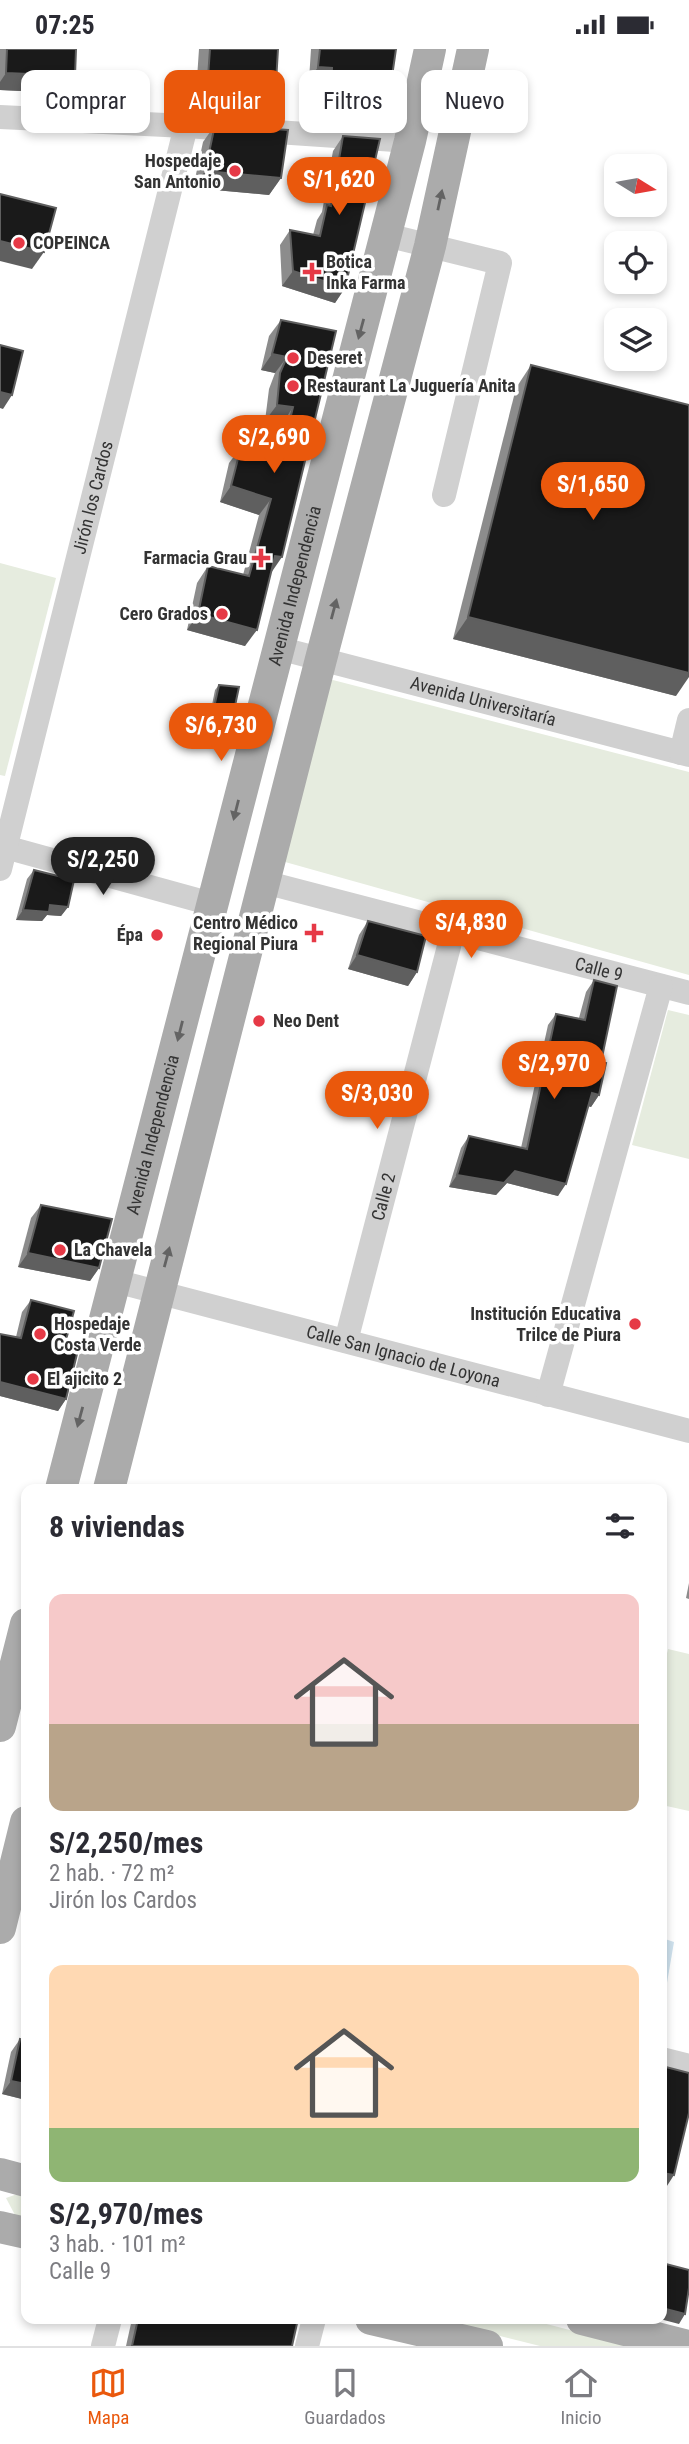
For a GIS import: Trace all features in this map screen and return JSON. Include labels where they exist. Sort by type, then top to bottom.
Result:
[{"type":"main road","name":"Avenida Independencia","points":[[62,1484],[386,235],[430,49]]},
{"type":"main road","points":[[110,1484],[321,659],[430,246],[473,49]]},
{"type":"main road","points":[[0,1726],[21,1644]]},
{"type":"main road","points":[[0,1928],[17,1896],[21,1863]]},
{"type":"main road","points":[[0,2174],[21,2180]]},
{"type":"main road","points":[[0,2227],[21,2233]]},
{"type":"main road","points":[[392,2324],[487,2346]]},
{"type":"main road","points":[[602,2324],[688,2346]]},
{"type":"street","points":[[0,117],[164,125]]},
{"type":"street","name":"Jirón los Cardos","points":[[3,858],[184,133]]},
{"type":"street","points":[[285,133],[410,141]]},
{"type":"street","points":[[386,235],[500,263],[444,495]]},
{"type":"street","name":"Avenida Universitaría","points":[[278,648],[685,754]]},
{"type":"street","points":[[685,754],[689,720]]},
{"type":"street","points":[[3,858],[212,904]]},
{"type":"street","name":"Calle 9","points":[[264,882],[689,993]]},
{"type":"street","name":"Calle 2","points":[[346,1341],[453,931]]},
{"type":"street","points":[[548,1395],[661,986]]},
{"type":"street","name":"Calle San Ignacio de Loyona","points":[[115,1281],[689,1431]]},
{"type":"street","points":[[667,2060],[689,2066]]},
{"type":"street","points":[[103,2346],[109,2324]]},
{"type":"street","points":[[307,2346],[313,2324]]},
{"type":"shaded area","points":[[0,563],[56,578],[5,776],[0,775]]},
{"type":"shaded area","points":[[329,679],[689,772],[689,975],[278,860]]},
{"type":"shaded area","points":[[668,1010],[689,1015],[689,1159],[632,1145]]},
{"type":"shaded area","points":[[668,1649],[689,1654],[689,1811],[667,1806]]},
{"type":"shaded area","points":[[21,2193],[21,2217],[15,2215],[6,2198]]},
{"type":"shaded area","points":[[451,2324],[546,2324],[632,2346],[540,2346]]},
{"type":"water","points":[[667,1940],[674,1942],[667,1983]]},
{"type":"building","points":[[7,49],[76,49],[75,70],[21,70],[21,74],[6,73]]},
{"type":"building","points":[[210,49],[278,49],[277,70],[208,70]]},
{"type":"building","points":[[320,49],[396,49],[393,70],[332,70],[318,67]]},
{"type":"building","points":[[285,130],[288,130],[281,178],[205,171],[213,133],[285,133]]},
{"type":"building","points":[[343,136],[380,139],[345,288],[293,271],[290,230],[320,236],[327,205],[331,206]]},
{"type":"building","points":[[0,194],[56,208],[44,252],[0,241]]},
{"type":"building","points":[[281,320],[336,331],[282,557],[275,556],[257,630],[198,614],[208,566],[249,576],[271,499],[231,486],[241,447],[281,456],[293,407],[277,405],[280,373],[287,357],[272,354]]},
{"type":"building","points":[[0,345],[23,351],[12,395],[0,392]]},
{"type":"building","points":[[531,365],[689,405],[689,673],[468,617]]},
{"type":"building","points":[[219,685],[239,687],[229,734],[209,730]]},
{"type":"building","points":[[34,870],[74,880],[68,907],[50,905],[49,912],[23,910]]},
{"type":"building","points":[[368,921],[426,936],[417,972],[357,955]]},
{"type":"building","points":[[594,980],[617,986],[601,1062],[606,1063],[599,1095],[592,1093],[566,1184],[515,1171],[504,1183],[457,1175],[469,1136],[527,1149],[556,1014],[585,1020]]},
{"type":"building","name":"La Chavela","points":[[41,1205],[112,1219],[99,1268],[28,1253]]},
{"type":"building","points":[[31,1300],[74,1311],[64,1347],[78,1350],[66,1399],[0,1382],[0,1334],[21,1338]]},
{"type":"building","points":[[20,2039],[21,2039],[21,2083],[11,2081]]},
{"type":"building","points":[[667,2067],[689,2073],[689,2113],[674,2175],[667,2174]]},
{"type":"building","points":[[667,2264],[689,2270],[685,2314],[667,2309]]},
{"type":"building","points":[[137,2324],[297,2324],[292,2346],[132,2346]]},
{"type":"place","name":"Hospedaje San Antonio","points":[[235,171]]},
{"type":"place","name":"COPEINCA","points":[[19,243]]},
{"type":"place","name":"Botica Inka Farma","points":[[312,272]]},
{"type":"place","name":"Deseret","points":[[293,358]]},
{"type":"place","name":"Restaurant La Juguería Anita","points":[[293,386]]},
{"type":"place","name":"Farmacia Grau","points":[[261,558]]},
{"type":"place","name":"Cero Grados","points":[[222,614]]},
{"type":"place","name":"Centro Médico Regional Piura","points":[[314,933]]},
{"type":"place","name":"Épa","points":[[157,935]]},
{"type":"place","name":"Neo Dent","points":[[259,1021]]},
{"type":"place","name":"La Chavela","points":[[60,1250]]},
{"type":"place","name":"Institución Educativa Trilce de Piura","points":[[635,1324]]},
{"type":"place","name":"Hospedaje Costa Verde","points":[[40,1334]]},
{"type":"place","name":"El ajicito 2","points":[[33,1379]]}]
